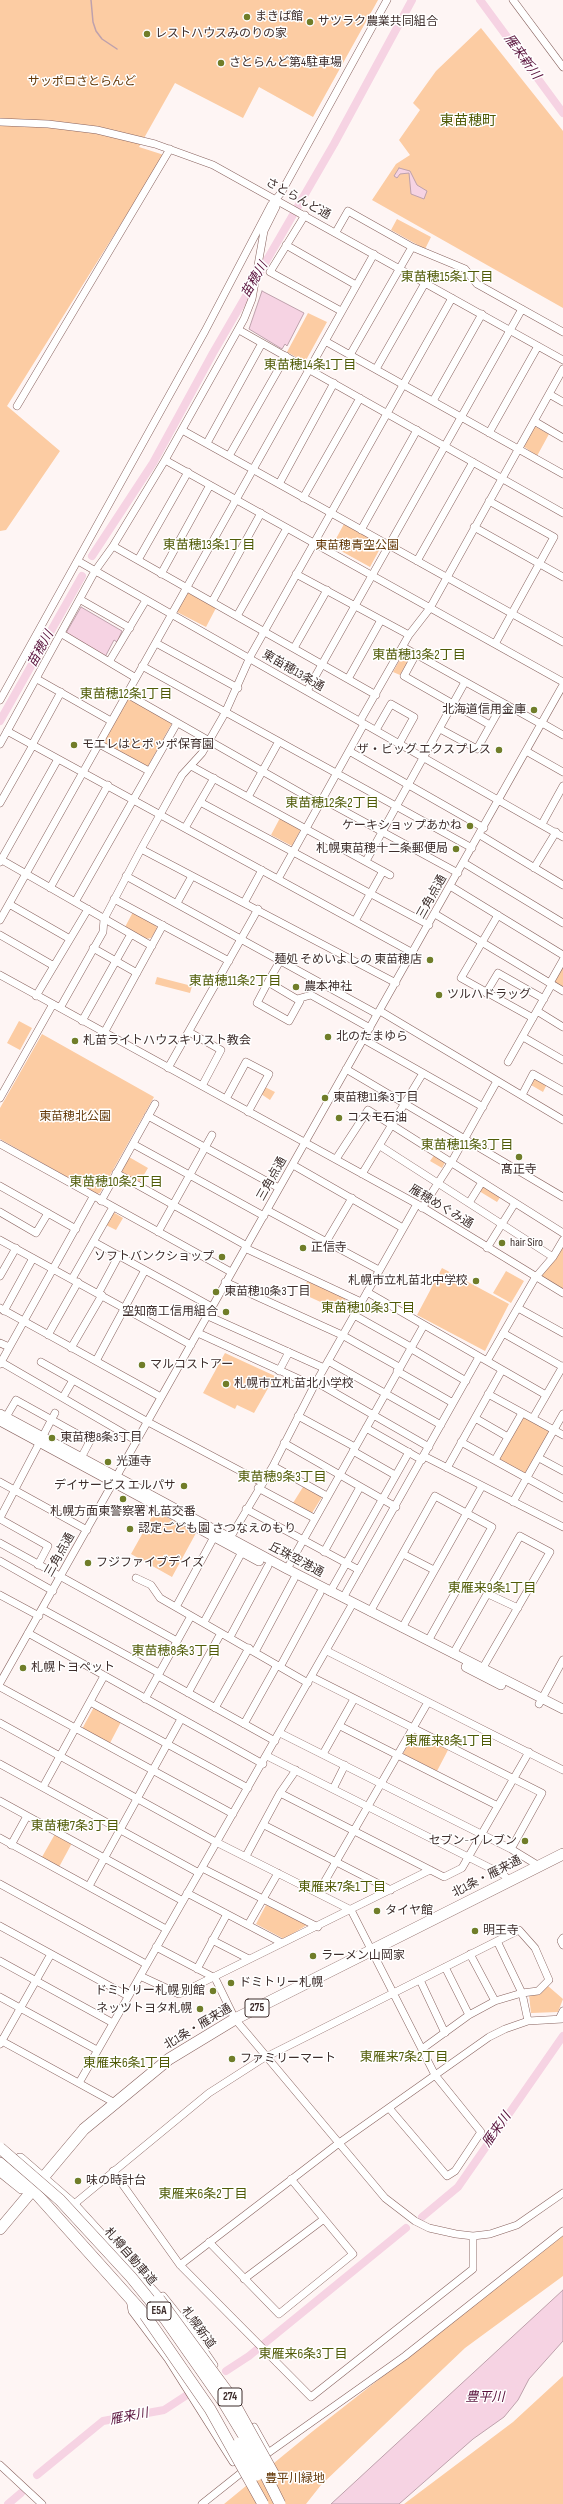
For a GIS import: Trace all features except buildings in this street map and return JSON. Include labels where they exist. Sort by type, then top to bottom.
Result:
[{"type":"highway","name":"北1条・雁来通","points":[[0,2229],[42,2177],[84,2129],[169,2059],[235,2019],[563,1854]]},
{"type":"highway","name":"札幌新道","points":[[0,2144],[42,2177],[73,2205],[159,2298],[229,2394],[261,2450],[288,2504]]},
{"type":"highway","name":"札樽自動車道","points":[[0,2148],[60,2200],[131,2277],[166,2320],[222,2400],[256,2456],[280,2504]]},
{"type":"highway","name":"札樽自動車道","points":[[1,2165],[81,2231],[160,2325],[216,2404],[272,2504]]},
{"type":"highway","name":"274","points":[[1,2165],[32,2190],[145,2315],[210,2409],[263,2504]]},
{"type":"main road","name":"丘珠空港通","points":[[2,1417],[41,1440],[228,1541],[343,1598],[352,1606],[541,1702],[563,1716]]},
{"type":"main road","name":"丘珠空港通","points":[[41,1440],[81,1458],[114,1480],[214,1537],[228,1541],[242,1552],[268,1566],[320,1593],[370,1612],[453,1654],[481,1671]]},
{"type":"main road","name":"丘珠空港通","points":[[541,1702],[563,1709]]},
{"type":"street","points":[[0,700],[387,0]]},
{"type":"street","points":[[513,0],[563,67]]},
{"type":"street","name":"さとらんど通","points":[[0,122],[48,124],[97,130],[170,149],[225,171],[563,360]]},
{"type":"street","points":[[17,406],[170,149]]},
{"type":"street","points":[[0,744],[81,600],[95,571],[113,546],[165,460],[239,330],[249,308],[264,231],[276,208],[276,200]]},
{"type":"street","points":[[336,232],[348,211],[412,247],[465,269],[477,284],[563,332]]},
{"type":"street","points":[[302,213],[270,272],[341,311]]},
{"type":"street","points":[[286,245],[356,285]]},
{"type":"street","points":[[350,355],[412,247]]},
{"type":"street","points":[[0,920],[374,254]]},
{"type":"street","points":[[376,369],[425,283]]},
{"type":"street","points":[[60,1008],[103,932],[104,919],[126,876],[182,775],[191,766],[209,740],[225,712],[238,688],[249,659],[452,298]]},
{"type":"street","points":[[307,691],[522,309]]},
{"type":"street","points":[[433,401],[482,314]]},
{"type":"street","points":[[239,330],[563,513]]},
{"type":"street","points":[[325,341],[563,474]]},
{"type":"street","points":[[207,443],[262,343]]},
{"type":"street","points":[[489,433],[538,346]]},
{"type":"street","points":[[229,456],[286,356]]},
{"type":"street","points":[[278,879],[349,751],[376,694],[409,635],[430,608],[563,369]]},
{"type":"street","points":[[279,484],[334,383]]},
{"type":"street","points":[[549,394],[563,402]]},
{"type":"street","points":[[303,498],[360,398]]},
{"type":"street","points":[[534,421],[563,438]]},
{"type":"street","points":[[182,430],[563,642]]},
{"type":"street","points":[[360,530],[417,430]]},
{"type":"street","points":[[165,460],[563,682]]},
{"type":"street","points":[[417,561],[473,462]]},
{"type":"street","points":[[138,560],[188,472]]},
{"type":"street","points":[[161,574],[210,485]]},
{"type":"street","points":[[489,502],[554,537],[495,644]]},
{"type":"street","points":[[212,602],[261,513]]},
{"type":"street","points":[[474,527],[563,577]]},
{"type":"street","points":[[237,616],[287,528]]},
{"type":"street","points":[[113,546],[376,694]]},
{"type":"street","name":"東苗穂13条通","points":[[78,561],[563,837]]},
{"type":"street","points":[[296,574],[409,635]]},
{"type":"street","points":[[294,648],[327,590]]},
{"type":"street","points":[[81,600],[130,628]]},
{"type":"street","points":[[109,662],[146,600]]},
{"type":"street","points":[[348,679],[381,620]]},
{"type":"street","points":[[62,634],[136,678]]},
{"type":"street","points":[[156,642],[238,688]]},
{"type":"street","points":[[403,647],[563,735]]},
{"type":"street","points":[[416,654],[404,676],[490,725]]},
{"type":"street","points":[[142,666],[336,775],[472,848]]},
{"type":"street","points":[[37,678],[111,722]]},
{"type":"street","points":[[366,861],[465,682]]},
{"type":"street","name":"三角点通","points":[[0,1683],[198,1334],[231,1272],[266,1213],[378,1012],[484,828],[541,724],[560,699],[563,685]]},
{"type":"street","points":[[0,803],[61,692]]},
{"type":"street","points":[[126,694],[321,802],[382,832],[458,873]]},
{"type":"street","points":[[440,729],[477,749],[503,703]]},
{"type":"street","points":[[376,730],[391,704],[414,717],[399,744]]},
{"type":"street","points":[[75,902],[177,723]]},
{"type":"street","points":[[7,731],[133,798],[160,815],[413,953]]},
{"type":"street","points":[[248,797],[278,742]]},
{"type":"street","points":[[99,744],[149,771]]},
{"type":"street","points":[[349,751],[484,828]]},
{"type":"street","points":[[526,751],[563,772]]},
{"type":"street","points":[[58,759],[0,860],[152,946]]},
{"type":"street","points":[[191,766],[390,875]]},
{"type":"street","points":[[185,828],[214,778]]},
{"type":"street","points":[[50,888],[108,785]]},
{"type":"street","points":[[542,824],[563,786]]},
{"type":"street","points":[[200,802],[369,895],[429,925]]},
{"type":"street","points":[[534,868],[556,832]]},
{"type":"street","points":[[480,835],[563,885]]},
{"type":"street","points":[[141,849],[258,909],[396,983]]},
{"type":"street","points":[[464,863],[563,923]]},
{"type":"street","points":[[244,903],[262,870]]},
{"type":"street","points":[[355,921],[383,871]]},
{"type":"street","points":[[126,876],[280,961],[378,1012],[563,1120]]},
{"type":"street","points":[[177,903],[192,876]]},
{"type":"street","points":[[450,886],[563,955]]},
{"type":"street","points":[[114,899],[229,961]]},
{"type":"street","points":[[9,904],[70,939]]},
{"type":"street","points":[[36,996],[88,909]]},
{"type":"street","points":[[168,1068],[258,909]]},
{"type":"street","points":[[435,914],[563,991]]},
{"type":"street","points":[[498,915],[461,978],[533,1018]]},
{"type":"street","points":[[104,1033],[163,925]]},
{"type":"street","points":[[82,1021],[131,934]]},
{"type":"street","points":[[0,935],[54,966]]},
{"type":"street","points":[[93,948],[137,973]]},
{"type":"street","points":[[508,1062],[544,999],[563,960]]},
{"type":"street","points":[[268,982],[300,1001],[289,1021],[257,1003],[268,982],[280,961]]},
{"type":"street","points":[[486,993],[498,973],[544,999]]},
{"type":"street","name":"雁穂めぐみ通","points":[[0,975],[336,1159],[419,1206],[535,1278],[563,1293]]},
{"type":"street","points":[[297,999],[311,995],[370,1028]]},
{"type":"street","points":[[0,1098],[53,1004]]},
{"type":"street","points":[[537,1011],[563,1027]]},
{"type":"street","points":[[189,1032],[221,1050],[202,1086]]},
{"type":"street","points":[[523,1037],[563,1060]]},
{"type":"street","points":[[364,1039],[483,1107]]},
{"type":"street","points":[[226,1099],[246,1062],[269,1074],[248,1112]]},
{"type":"street","points":[[346,1069],[563,1198]]},
{"type":"street","points":[[362,1174],[406,1104],[423,1073]]},
{"type":"street","points":[[522,1095],[534,1074],[563,1091]]},
{"type":"street","points":[[228,1541],[272,1466],[326,1364],[403,1228],[438,1184],[497,1081]]},
{"type":"street","points":[[101,1201],[155,1104]]},
{"type":"street","points":[[336,1159],[368,1110],[563,1233]]},
{"type":"street","points":[[148,1116],[279,1188]]},
{"type":"street","points":[[158,1232],[212,1135]]},
{"type":"street","points":[[0,1144],[93,1197],[231,1272]]},
{"type":"street","points":[[133,1144],[190,1176],[326,1242],[379,1270]]},
{"type":"street","points":[[380,1146],[553,1257]]},
{"type":"street","points":[[293,1164],[403,1228]]},
{"type":"street","points":[[116,1173],[246,1247],[361,1302]]},
{"type":"street","points":[[469,1203],[482,1182]]},
{"type":"street","points":[[0,1186],[76,1229]]},
{"type":"street","points":[[93,1197],[0,1363],[63,1397],[66,1402],[137,1441]]},
{"type":"street","points":[[326,1242],[352,1198]]},
{"type":"street","points":[[486,1248],[515,1203]]},
{"type":"street","points":[[48,1335],[113,1207]]},
{"type":"street","points":[[0,1212],[36,1233],[48,1213]]},
{"type":"street","points":[[0,1240],[191,1345]]},
{"type":"street","points":[[487,1361],[535,1278],[553,1257],[563,1240]]},
{"type":"street","points":[[94,1242],[212,1307]]},
{"type":"street","points":[[0,1276],[16,1248]]},
{"type":"street","points":[[71,1348],[100,1294],[118,1255]]},
{"type":"street","points":[[33,1258],[2,1310],[161,1397]]},
{"type":"street","points":[[96,1361],[145,1270]]},
{"type":"street","points":[[226,1282],[342,1335],[453,1402]]},
{"type":"street","points":[[367,1292],[546,1395]]},
{"type":"street","points":[[518,1308],[563,1333]]},
{"type":"street","points":[[354,1315],[466,1380]]},
{"type":"street","points":[[208,1316],[289,1352],[326,1364],[441,1425]]},
{"type":"street","points":[[287,1569],[314,1518],[424,1325]]},
{"type":"street","points":[[503,1333],[563,1366],[533,1418]]},
{"type":"street","points":[[198,1334],[279,1371],[315,1384],[429,1447]]},
{"type":"street","points":[[0,1343],[9,1347]]},
{"type":"street","points":[[279,1371],[289,1352]]},
{"type":"street","points":[[343,1598],[396,1507],[479,1357]]},
{"type":"street","points":[[41,1362],[260,1485],[314,1518]]},
{"type":"street","points":[[447,1468],[502,1370]]},
{"type":"street","points":[[63,1397],[72,1380]]},
{"type":"street","points":[[488,1394],[563,1435]]},
{"type":"street","points":[[2,1417],[16,1400],[53,1416],[90,1441],[81,1458]]},
{"type":"street","points":[[495,1460],[522,1413]]},
{"type":"street","points":[[514,1502],[563,1414]]},
{"type":"street","points":[[38,1565],[48,1546],[0,1518],[53,1416]]},
{"type":"street","points":[[298,1416],[395,1475]]},
{"type":"street","points":[[475,1418],[508,1437]]},
{"type":"street","points":[[366,1428],[409,1452],[447,1468],[563,1527]]},
{"type":"street","points":[[461,1442],[563,1498]]},
{"type":"street","points":[[284,1443],[396,1507]]},
{"type":"street","points":[[330,1592],[409,1452]]},
{"type":"street","points":[[539,1458],[563,1471]]},
{"type":"street","points":[[272,1466],[327,1496]]},
{"type":"street","points":[[0,1482],[87,1530]]},
{"type":"street","points":[[402,1628],[482,1486]]},
{"type":"street","points":[[324,1552],[360,1487]]},
{"type":"street","points":[[370,1612],[435,1496],[467,1512],[492,1527],[428,1641]]},
{"type":"street","points":[[246,1509],[359,1570]]},
{"type":"street","points":[[453,1654],[520,1536],[550,1552],[481,1671]]},
{"type":"street","points":[[176,1606],[214,1537]]},
{"type":"street","points":[[0,1543],[177,1642]]},
{"type":"street","points":[[204,1622],[242,1552]]},
{"type":"street","points":[[403,1554],[434,1570]]},
{"type":"street","points":[[0,1561],[53,1591]]},
{"type":"street","points":[[230,1637],[268,1566]]},
{"type":"street","points":[[136,1578],[151,1585],[160,1598],[279,1666],[354,1699],[542,1793],[511,1849]]},
{"type":"street","points":[[215,1708],[252,1650],[294,1579]]},
{"type":"street","points":[[244,1724],[320,1593]]},
{"type":"street","points":[[0,1594],[40,1612],[158,1675],[275,1742]]},
{"type":"street","points":[[488,1594],[518,1608]]},
{"type":"street","points":[[79,2083],[166,1929],[328,1651],[352,1606]]},
{"type":"street","points":[[145,1698],[191,1616]]},
{"type":"street","points":[[188,1693],[221,1633]]},
{"type":"street","points":[[28,1634],[263,1764]]},
{"type":"street","points":[[328,1651],[563,1770]]},
{"type":"street","points":[[541,1702],[561,1668],[563,1660]]},
{"type":"street","points":[[43,1787],[104,1676]]},
{"type":"street","points":[[0,1687],[233,1814]]},
{"type":"street","points":[[323,1754],[354,1699]]},
{"type":"street","points":[[90,1702],[248,1788]]},
{"type":"street","points":[[318,1893],[428,1702]]},
{"type":"street","points":[[89,1886],[181,1719]]},
{"type":"street","points":[[0,1723],[217,1842],[351,1910],[435,2076],[480,2132],[454,2171],[446,2176],[389,2108]]},
{"type":"street","points":[[340,1726],[498,1806]]},
{"type":"street","points":[[280,1733],[482,1834],[539,1866]]},
{"type":"street","points":[[280,1793],[444,1877],[462,1868],[529,1752]]},
{"type":"street","points":[[267,1756],[504,1875],[509,1881]]},
{"type":"street","points":[[0,1764],[121,1830],[201,1871],[264,1899],[318,1928]]},
{"type":"street","points":[[333,1789],[345,1765]]},
{"type":"street","points":[[246,1856],[280,1793],[296,1770]]},
{"type":"street","points":[[0,1801],[183,1900]]},
{"type":"street","points":[[11,1845],[28,1816]]},
{"type":"street","points":[[264,1825],[391,1890]]},
{"type":"street","points":[[0,1838],[166,1929]]},
{"type":"street","points":[[140,1976],[179,1994],[215,1978],[282,1943],[318,1928],[430,1870]]},
{"type":"street","points":[[248,1925],[278,1873]]},
{"type":"street","points":[[0,1884],[146,1964]]},
{"type":"street","points":[[187,1893],[282,1943]]},
{"type":"street","points":[[197,1969],[227,1914]]},
{"type":"street","points":[[0,1926],[128,1996]]},
{"type":"street","points":[[73,2205],[209,2094],[267,2057],[520,1930],[535,1948],[549,1980],[538,1991],[522,1993],[494,2001],[469,2015],[422,2049]]},
{"type":"street","points":[[563,1938],[561,1941],[563,1945]]},
{"type":"street","points":[[212,1940],[249,1959]]},
{"type":"street","points":[[497,1941],[522,1993],[528,2021]]},
{"type":"street","points":[[156,1948],[215,1978],[235,2019],[385,2198],[400,2211],[429,2228],[473,2236],[490,2234],[517,2225],[563,2193]]},
{"type":"street","points":[[51,1954],[1,2042],[114,2103]]},
{"type":"street","points":[[470,1954],[494,2001]]},
{"type":"street","points":[[0,1962],[113,2023]]},
{"type":"street","points":[[445,1967],[469,2015]]},
{"type":"street","points":[[420,1980],[445,2033]]},
{"type":"street","points":[[0,1997],[97,2050]]},
{"type":"street","points":[[180,2265],[339,2142],[489,2037],[505,2029],[528,2021],[561,2019],[563,2011]]},
{"type":"street","points":[[113,2171],[180,2265],[311,2397],[473,2269],[473,2236]]},
{"type":"street","points":[[209,2242],[279,2314],[353,2254],[291,2179]]},
{"type":"street","points":[[244,2279],[324,2219]]},
{"type":"street","points":[[202,2504],[268,2452],[405,2356],[563,2231]]},
{"type":"street","points":[[148,2286],[163,2296],[190,2330],[268,2452]]},
{"type":"street","points":[[130,2298],[132,2311],[216,2432],[240,2474]]},
{"type":"street","points":[[0,2465],[42,2504]]},
{"type":"green space","name":"サッポロさとらんど","points":[[0,0],[378,0],[313,117],[259,87],[243,118],[175,83],[139,147],[164,155],[7,406],[60,451],[6,530],[0,531]]},
{"type":"green space","points":[[481,28],[563,131],[563,308],[372,200],[396,164],[410,155],[399,140],[420,110],[413,103],[436,71]]},
{"type":"green space","points":[[397,219],[431,237],[425,249],[391,230]]},
{"type":"green space","points":[[308,313],[327,322],[305,362],[287,352]]},
{"type":"green space","points":[[534,426],[549,434],[537,456],[523,446]]},
{"type":"green space","name":"東苗穂青空公園","points":[[344,524],[382,545],[370,567],[332,546]]},
{"type":"green space","points":[[187,592],[216,608],[206,627],[177,612]]},
{"type":"green space","points":[[404,652],[411,656],[400,675],[393,672]]},
{"type":"green space","points":[[126,697],[172,723],[147,768],[101,742]]},
{"type":"green space","points":[[280,818],[301,829],[292,846],[271,835]]},
{"type":"green space","points":[[133,912],[156,924],[157,929],[151,938],[146,939],[125,927]]},
{"type":"green space","points":[[563,967],[563,987],[554,982]]},
{"type":"green space","points":[[157,977],[192,986],[190,993],[155,984]]},
{"type":"green space","points":[[19,1021],[32,1028],[20,1050],[7,1043]]},
{"type":"green space","name":"東苗穂北公園","points":[[42,1034],[154,1097],[100,1193],[97,1194],[0,1139],[0,1108]]},
{"type":"green space","points":[[535,1077],[547,1084],[543,1092],[531,1085]]},
{"type":"green space","points":[[265,1087],[275,1092],[270,1100],[261,1094]]},
{"type":"green space","points":[[435,1154],[446,1161],[442,1168],[430,1161]]},
{"type":"green space","points":[[129,1157],[148,1168],[139,1183],[120,1173]]},
{"type":"green space","points":[[484,1184],[501,1196],[497,1202],[479,1191]]},
{"type":"green space","points":[[113,1212],[123,1218],[116,1230],[106,1225]]},
{"type":"green space","points":[[563,1243],[563,1292],[536,1276]]},
{"type":"green space","points":[[442,1268],[509,1304],[485,1351],[417,1315]]},
{"type":"green space","points":[[506,1271],[524,1281],[511,1303],[493,1293]]},
{"type":"green space","points":[[308,1280],[346,1298],[340,1311],[301,1293]]},
{"type":"green space","points":[[225,1353],[275,1376],[254,1413],[237,1405],[235,1409],[203,1393]]},
{"type":"green space","points":[[522,1416],[550,1432],[526,1475],[498,1459]]},
{"type":"green space","points":[[303,1487],[322,1497],[312,1513],[293,1503]]},
{"type":"green space","points":[[155,1511],[196,1533],[172,1577],[131,1554]]},
{"type":"green space","points":[[94,1707],[121,1722],[110,1743],[82,1729]]},
{"type":"green space","points":[[414,1732],[448,1750],[437,1771],[403,1754]]},
{"type":"green space","points":[[55,1834],[72,1843],[59,1867],[42,1857]]},
{"type":"green space","points":[[266,1905],[307,1925],[284,1939],[256,1924]]},
{"type":"green space","points":[[548,1986],[563,1999],[558,2012],[531,2013],[529,1995]]},
{"type":"green space","name":"豊平川緑地","points":[[563,2235],[563,2276],[465,2348],[321,2485],[306,2504],[224,2504],[313,2431]]},
{"type":"green space","points":[[563,2376],[563,2504],[404,2504],[513,2422]]},
{"type":"water","points":[[399,168],[410,171],[417,185],[427,191],[424,199],[411,194],[409,173],[400,174],[397,178],[394,176]]},
{"type":"water","points":[[262,291],[304,313],[287,346],[285,344],[282,349],[249,329]]},
{"type":"water","points":[[81,607],[122,631],[117,642],[114,640],[105,657],[66,633]]},
{"type":"water","name":"豊平川","points":[[563,2290],[563,2341],[529,2379],[518,2400],[504,2417],[473,2439],[399,2504],[331,2504]]},
{"type":"waterway","points":[[91,0],[93,22],[96,31],[102,39],[117,49]]},
{"type":"waterway","name":"苗穂川","points":[[92,556],[153,463],[213,353],[334,144],[412,0]]},
{"type":"waterway","name":"雁来新川","points":[[480,0],[563,113]]},
{"type":"waterway","name":"苗穂川","points":[[0,721],[82,576]]},
{"type":"waterway","name":"雁来川","points":[[422,2217],[458,2187],[563,2036]]},
{"type":"waterway","name":"雁来川","points":[[226,2371],[249,2356],[406,2228]]},
{"type":"waterway","name":"雁来川","points":[[37,2475],[103,2421],[164,2410],[187,2395]]},
{"type":"waterway","name":"雁来川","points":[[8,2504],[21,2493]]},
{"type":"place","name":"まきば館","points":[[247,17]]},
{"type":"place","name":"サツラク農業共同組合","points":[[310,22]]},
{"type":"place","name":"レストハウスみのりの家","points":[[147,34]]},
{"type":"place","name":"さとらんど第4駐車場","points":[[221,63]]},
{"type":"place","name":"北海道信用金庫","points":[[534,710]]},
{"type":"place","name":"モエレはとポッポ保育園","points":[[74,745]]},
{"type":"place","name":"ザ・ビッグ エクスプレス","points":[[499,750]]},
{"type":"place","name":"ケーキショップあかね","points":[[470,826]]},
{"type":"place","name":"札幌東苗穂十二条郵便局","points":[[456,849]]},
{"type":"place","name":"麺処 そめいよしの 東苗穂店","points":[[430,960]]},
{"type":"place","name":"農本神社","points":[[296,987]]},
{"type":"place","name":"ツルハドラッグ","points":[[439,995]]},
{"type":"place","name":"北のたまゆら","points":[[328,1037]]},
{"type":"place","name":"札苗ライトハウスキリスト教会","points":[[75,1041]]},
{"type":"place","name":"東苗穂11条3丁目","points":[[325,1098]]},
{"type":"place","name":"コスモ石油","points":[[339,1118]]},
{"type":"place","name":"髙正寺","points":[[519,1157]]},
{"type":"place","name":"hair Siro","points":[[502,1243]]},
{"type":"place","name":"正信寺","points":[[303,1248]]},
{"type":"place","name":"ソフトバンクショップ","points":[[222,1257]]},
{"type":"place","name":"札幌市立札苗北中学校","points":[[476,1281]]},
{"type":"place","name":"東苗穂10条3丁目","points":[[216,1292]]},
{"type":"place","name":"空知商工信用組合","points":[[226,1312]]},
{"type":"place","name":"マルコストアー","points":[[142,1365]]},
{"type":"place","name":"札幌市立札苗北小学校","points":[[226,1384]]},
{"type":"place","name":"東苗穂8条3丁目","points":[[52,1438]]},
{"type":"place","name":"光蓮寺","points":[[108,1462]]},
{"type":"place","name":"デイサービス エルパサ","points":[[184,1486]]},
{"type":"place","name":"札幌方面東警察署 札苗交番","points":[[123,1499]]},
{"type":"place","name":"認定ごども園 さつなえのもり","points":[[130,1529]]},
{"type":"place","name":"フジファイブデイズ","points":[[88,1563]]},
{"type":"place","name":"札幌トヨペット","points":[[23,1668]]},
{"type":"place","name":"セブン-イレブン","points":[[525,1841]]},
{"type":"place","name":"タイヤ館","points":[[377,1911]]},
{"type":"place","name":"明王寺","points":[[475,1931]]},
{"type":"place","name":"ラーメン山岡家","points":[[313,1956]]},
{"type":"place","name":"ドミトリー札幌","points":[[231,1983]]},
{"type":"place","name":"ドミトリー札幌 別館","points":[[213,1991]]},
{"type":"place","name":"ネッツトヨタ札幌","points":[[200,2009]]},
{"type":"place","name":"ファミリーマート","points":[[232,2059]]},
{"type":"place","name":"味の時計台","points":[[78,2181]]},
{"type":"district","name":"東苗穂町","points":[[468,121]]},
{"type":"district","name":"東苗穂15条1丁目","points":[[447,278]]},
{"type":"district","name":"東苗穂14条1丁目","points":[[310,366]]},
{"type":"district","name":"東苗穂13条1丁目","points":[[209,546]]},
{"type":"district","name":"東苗穂13条2丁目","points":[[419,656]]},
{"type":"district","name":"東苗穂12条1丁目","points":[[126,695]]},
{"type":"district","name":"東苗穂12条2丁目","points":[[332,804]]},
{"type":"district","name":"東苗穂11条2丁目","points":[[235,982]]},
{"type":"district","name":"東苗穂11条3丁目","points":[[467,1146]]},
{"type":"district","name":"東苗穂10条2丁目","points":[[116,1183]]},
{"type":"district","name":"東苗穂10条3丁目","points":[[368,1309]]},
{"type":"district","name":"東苗穂9条3丁目","points":[[282,1478]]},
{"type":"district","name":"東雁来9条1丁目","points":[[492,1589]]},
{"type":"district","name":"東苗穂8条3丁目","points":[[176,1652]]},
{"type":"district","name":"東雁来8条1丁目","points":[[449,1742]]},
{"type":"district","name":"東苗穂7条3丁目","points":[[75,1827]]},
{"type":"district","name":"東雁来7条1丁目","points":[[342,1888]]},
{"type":"district","name":"東雁来7条2丁目","points":[[404,2058]]},
{"type":"district","name":"東雁来6条1丁目","points":[[127,2064]]},
{"type":"district","name":"東雁来6条2丁目","points":[[203,2195]]},
{"type":"district","name":"東雁来6条3丁目","points":[[303,2355]]}]
